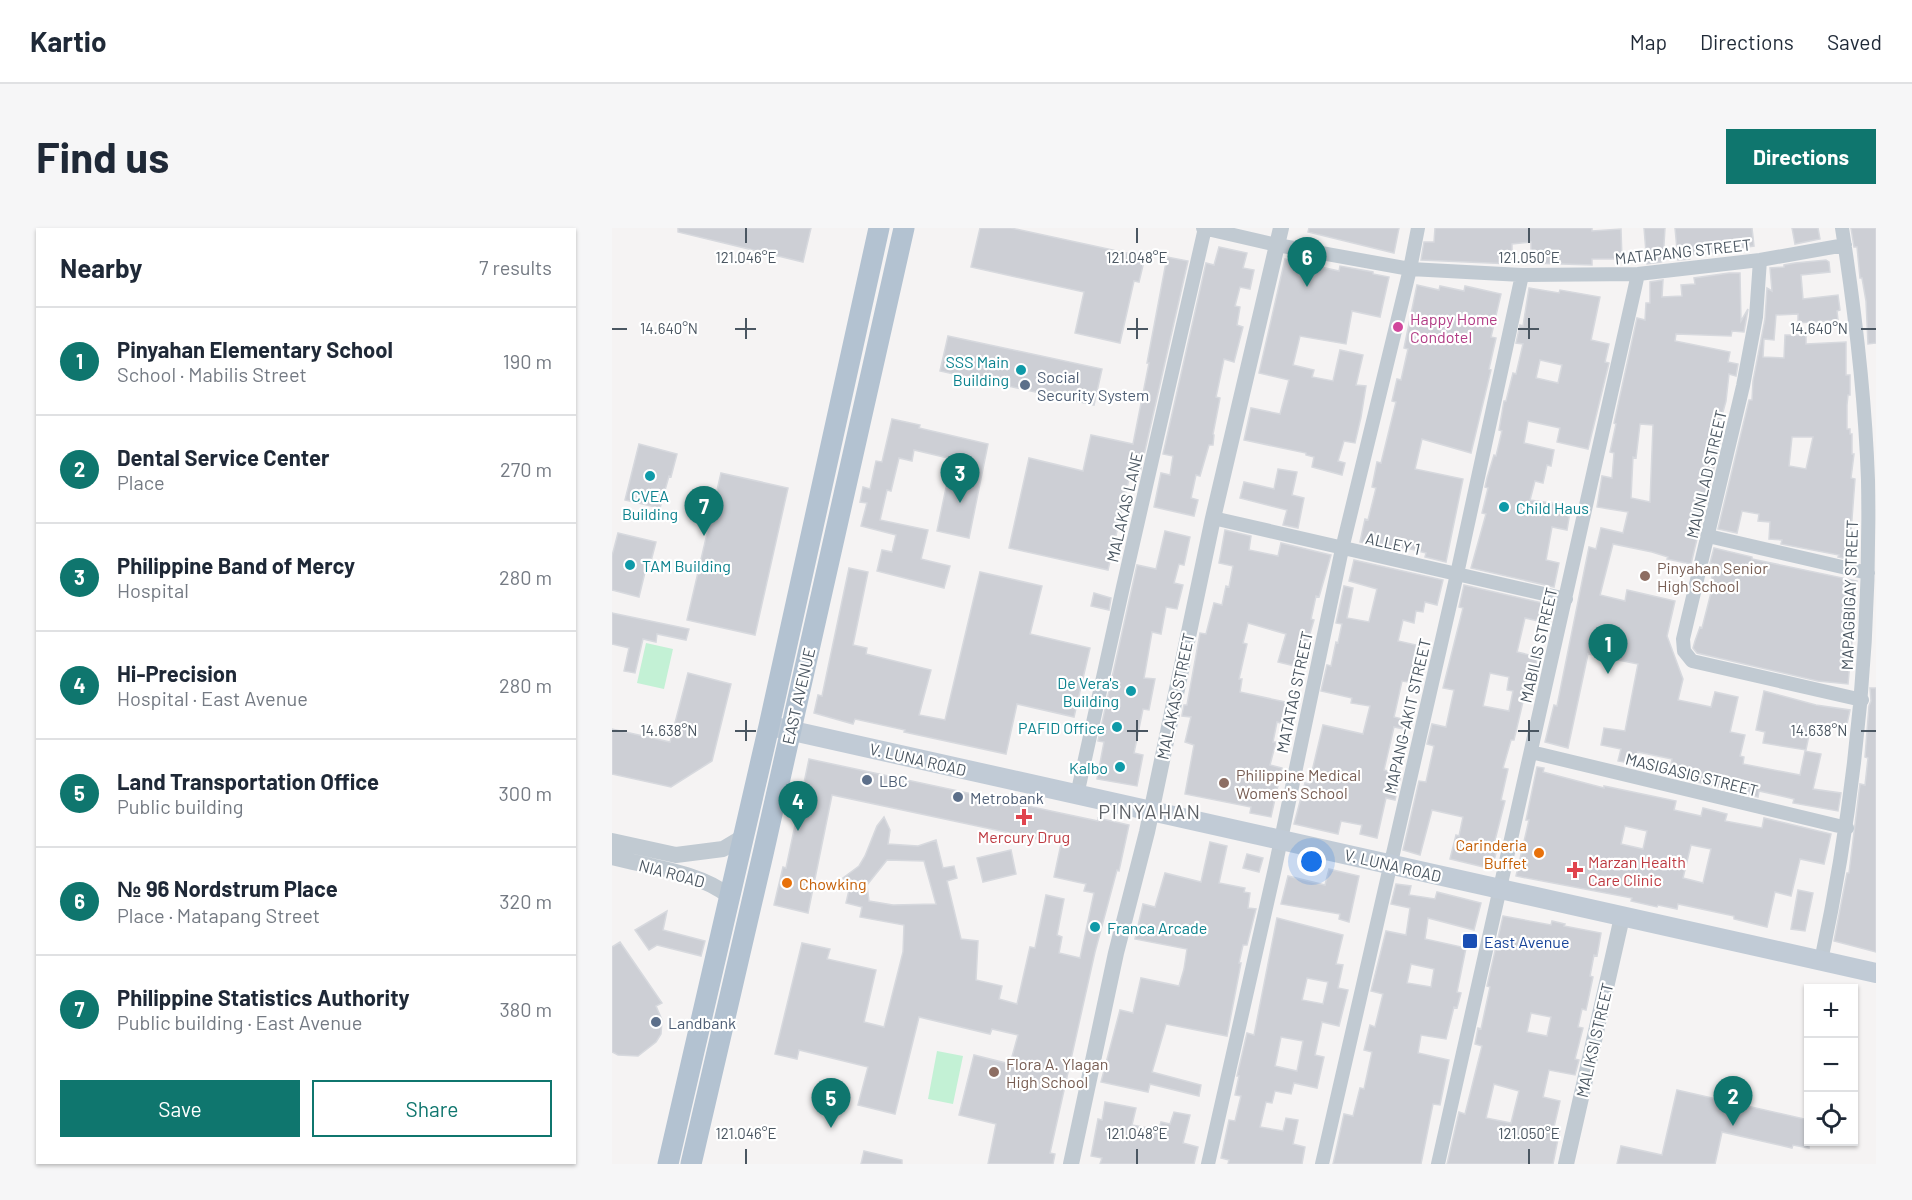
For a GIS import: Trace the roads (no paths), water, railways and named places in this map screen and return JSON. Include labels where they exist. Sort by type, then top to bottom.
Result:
[{"type":"main road","name":"EAST AVENUE","points":[[668,1164],[769,726],[879,228]]},
{"type":"main road","name":"EAST AVENUE","points":[[691,1164],[904,228]]},
{"type":"main road","name":"V. LUNA ROAD","points":[[769,726],[1876,973]]},
{"type":"street","name":"MATAPANG STREET","points":[[1204,228],[1277,245],[1410,269],[1522,275],[1638,274],[1760,260],[1845,245]]},
{"type":"street","name":"MALAKAS LANE","points":[[1077,795],[1204,228]]},
{"type":"street","name":"MALAKAS STREET","points":[[1071,1164],[1116,953],[1151,811],[1214,518],[1281,228]]},
{"type":"street","name":"MATATAG STREET","points":[[1208,1164],[1342,549],[1418,228]]},
{"type":"street","name":"MAPAGBIGAY STREET","points":[[1821,961],[1846,828],[1862,700],[1872,478],[1860,361],[1842,228]]},
{"type":"street","name":"MAUNLAD STREET","points":[[1760,260],[1754,329],[1743,386],[1683,639],[1684,651],[1692,661],[1862,700]]},
{"type":"street","name":"MABILIS STREET","points":[[1438,1164],[1638,274]]},
{"type":"street","name":"MAPANG-AKIT STREET","points":[[1322,1164],[1457,574],[1522,275]]},
{"type":"street","name":"ALLEY 1","points":[[1214,518],[1566,599]]},
{"type":"street","points":[[1708,536],[1868,573]]},
{"type":"street","name":"MASIGASIG STREET","points":[[1530,752],[1846,828]]},
{"type":"street","name":"NIA ROAD","points":[[612,841],[676,855],[723,849],[743,837]]},
{"type":"street","name":"NIA ROAD","points":[[612,857],[698,878],[716,885],[729,896]]},
{"type":"street","name":"MALIKSI STREET","points":[[1566,1164],[1622,917]]},
{"type":"place","name":"№ 96 Nordstrum Place","points":[[1307,287]]},
{"type":"place","name":"Happy Home Condotel","points":[[1398,327]]},
{"type":"place","name":"SSS Main Building","points":[[1021,370]]},
{"type":"place","name":"Social Security System","points":[[1025,385]]},
{"type":"place","name":"CVEA Building","points":[[650,476]]},
{"type":"place","name":"Philippine Band of Mercy","points":[[960,503]]},
{"type":"place","name":"Child Haus","points":[[1504,507]]},
{"type":"place","name":"Philippine Statistics Authority","points":[[704,536]]},
{"type":"place","name":"TAM Building","points":[[630,565]]},
{"type":"place","name":"Pinyahan Senior High School","points":[[1645,576]]},
{"type":"place","name":"Pinyahan Elementary School","points":[[1608,674]]},
{"type":"place","name":"De Vera's Building","points":[[1131,691]]},
{"type":"place","name":"PAFID Office","points":[[1117,727]]},
{"type":"place","name":"Kalbo","points":[[1120,767]]},
{"type":"place","name":"LBC","points":[[867,780]]},
{"type":"place","name":"Philippine Medical Women's School","points":[[1224,783]]},
{"type":"place","name":"Metrobank","points":[[958,797]]},
{"type":"place","name":"Mercury Drug","points":[[1024,817]]},
{"type":"place","name":"Hi-Precision","points":[[798,831]]},
{"type":"place","name":"Carinderia Buffet","points":[[1539,853]]},
{"type":"place","name":"Marzan Health Care Clinic","points":[[1575,870]]},
{"type":"place","name":"Chowking","points":[[787,883]]},
{"type":"place","name":"Franca Arcade","points":[[1095,927]]},
{"type":"place","name":"East Avenue","points":[[1470,941]]},
{"type":"place","name":"Landbank","points":[[656,1022]]},
{"type":"place","name":"Flora A. Ylagan High School","points":[[994,1072]]},
{"type":"place","name":"Dental Service Center","points":[[1733,1126]]},
{"type":"place","name":"Land Transportation Office","points":[[831,1128]]},
{"type":"district","name":"PINYAHAN","points":[[1150,811]]}]
